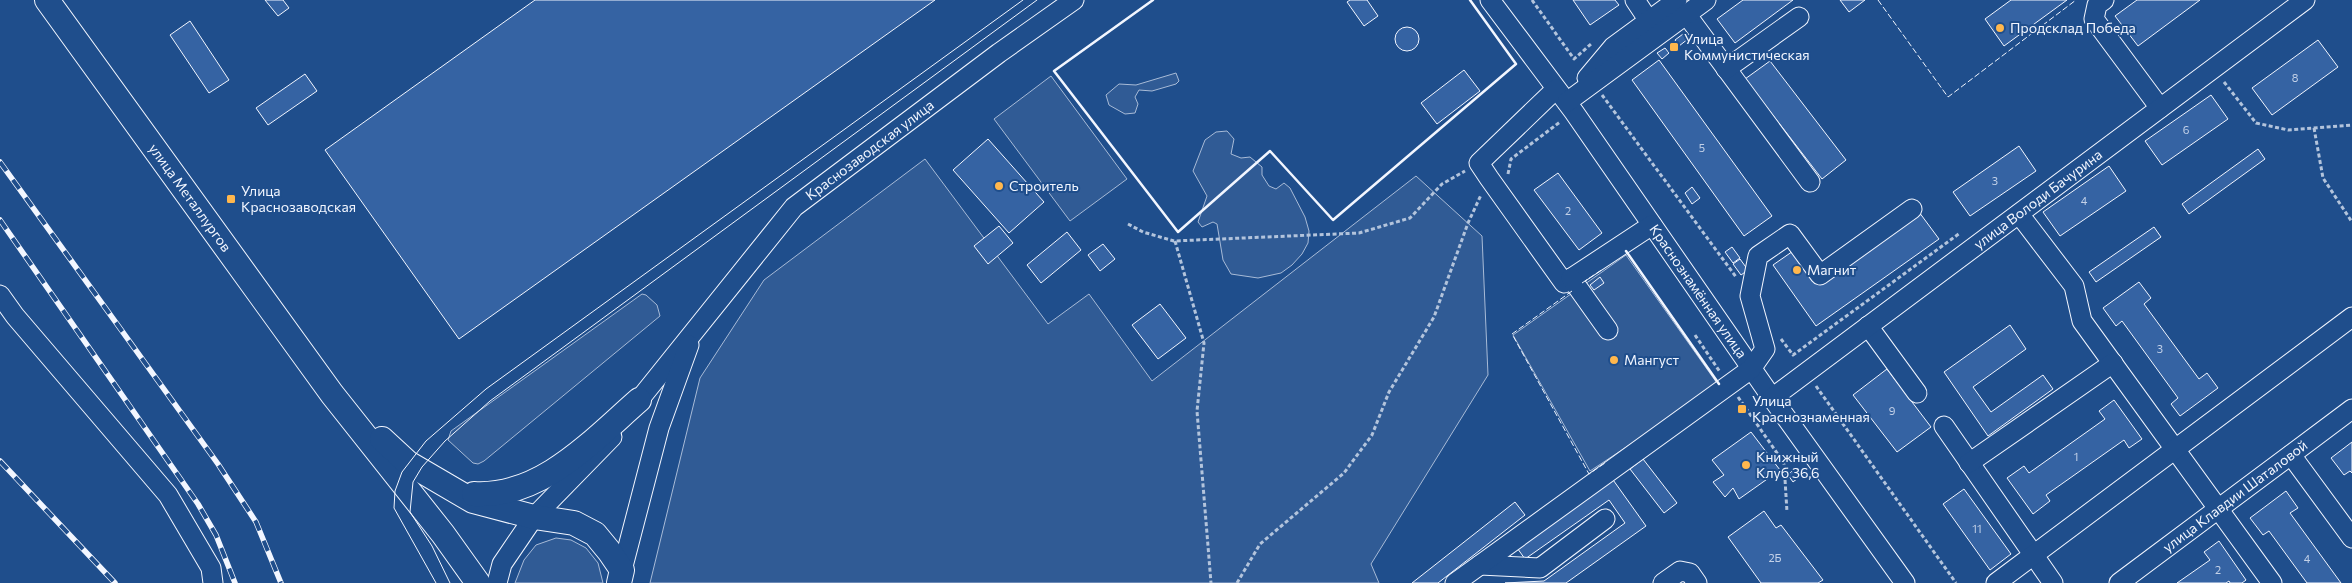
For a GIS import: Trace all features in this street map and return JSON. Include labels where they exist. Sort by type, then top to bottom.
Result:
[{"type":"main road","name":"улица Металлургов","points":[[47,0],[332,394]]},
{"type":"main road","points":[[332,394],[408,463],[458,493],[473,500],[534,516],[574,523],[595,534],[610,551],[620,576]]},
{"type":"main road","points":[[332,394],[443,534],[478,583]]},
{"type":"main road","points":[[458,493],[490,495],[532,483],[572,458],[638,400]]},
{"type":"street","name":"Краснозаводская улица","points":[[497,583],[502,564],[534,516],[609,441],[638,400],[794,207],[999,53],[1074,0]]},
{"type":"street","name":"Краснознамённая улица","points":[[1490,0],[1561,95],[1772,398],[1905,583]]},
{"type":"street","points":[[1634,0],[1654,28]]},
{"type":"street","points":[[1652,225],[1564,283],[1484,171],[1561,95],[1654,28],[1679,4],[1706,0]]},
{"type":"street","points":[[2104,0],[2097,5],[2094,19],[2160,108]]},
{"type":"street","name":"улица Володи Бачурина","points":[[1772,398],[2305,0]]},
{"type":"street","points":[[1679,4],[1810,182]]},
{"type":"street","points":[[1726,69],[1798,17]]},
{"type":"street","points":[[1455,583],[1752,369],[1765,349],[1750,296],[1758,256],[1790,234],[1820,275],[1912,209]]},
{"type":"street","points":[[2019,214],[2074,286],[2082,321],[2176,448],[2272,583]]},
{"type":"street","points":[[1571,278],[1608,330]]},
{"type":"street","points":[[0,295],[168,495],[211,568],[214,583]]},
{"type":"street","points":[[1996,583],[2352,316]]},
{"type":"street","points":[[1868,326],[1917,393]]},
{"type":"street","points":[[620,576],[659,428],[694,330]]},
{"type":"street","points":[[1969,463],[2113,363]]},
{"type":"street","name":"улица Клавдии Шаталовой","points":[[2119,583],[2352,409]]},
{"type":"street","points":[[1944,426],[2053,583]]},
{"type":"street","points":[[2291,455],[2352,538]]},
{"type":"street","points":[[1480,565],[1540,568],[1605,519]]},
{"type":"street","points":[[1663,583],[1680,571],[1690,573],[1697,583]]},
{"type":"path","points":[[1532,0],[1574,59]]},
{"type":"path","points":[[2214,68],[2256,123],[2288,130],[2352,125]]},
{"type":"path","points":[[1600,93],[1750,296]]},
{"type":"path","points":[[1503,197],[1512,159],[1560,122]]},
{"type":"path","points":[[2314,128],[2323,178],[2352,222]]},
{"type":"path","points":[[1128,224],[1143,232],[1174,241],[1359,233],[1410,218],[1442,184],[1484,171]]},
{"type":"path","points":[[1237,583],[1260,544],[1344,473],[1372,435],[1389,392],[1434,317],[1468,223],[1484,171]]},
{"type":"path","points":[[1174,241],[1204,343],[1197,411],[1211,583]]},
{"type":"path","points":[[1777,332],[1793,355]]},
{"type":"path","points":[[1695,335],[1784,463],[1787,512]]},
{"type":"path","points":[[1813,382],[1956,583]]},
{"type":"shaded area","points":[[1176,73],[1179,81],[1176,84],[1152,91],[1139,90],[1135,97],[1138,104],[1135,113],[1125,114],[1109,105],[1106,95],[1119,84],[1136,85]]},
{"type":"shaded area","points":[[1051,76],[1127,179],[1070,221],[994,119]]},
{"type":"shaded area","points":[[1227,131],[1234,139],[1231,154],[1241,158],[1250,157],[1262,167],[1262,175],[1269,186],[1276,189],[1284,183],[1290,188],[1305,217],[1309,231],[1308,243],[1302,254],[1281,273],[1258,278],[1231,274],[1223,260],[1217,224],[1213,222],[1202,227],[1198,222],[1207,196],[1193,171],[1205,140],[1216,132]]},
{"type":"shaded area","points":[[925,159],[1048,324],[1089,294],[1152,381],[1416,176],[1482,236],[1488,375],[1371,564],[1379,583],[650,583],[700,378],[764,280]]},
{"type":"shaded area","name":"Мангуст","points":[[1626,255],[1719,386],[1590,471],[1513,335]]},
{"type":"shaded area","points":[[642,294],[646,295],[657,305],[660,316],[484,461],[478,464],[473,463],[448,440],[451,431]]},
{"type":"shaded area","points":[[556,538],[571,540],[586,548],[598,563],[603,583],[515,583],[524,560],[536,545]]},
{"type":"building","points":[[265,0],[283,0],[289,8],[278,16]]},
{"type":"building","points":[[535,0],[935,0],[459,339],[325,150]]},
{"type":"building","points":[[1350,0],[1367,0],[1378,16],[1364,26],[1347,2]]},
{"type":"building","points":[[1573,0],[1615,0],[1619,5],[1590,25]]},
{"type":"building","points":[[1743,0],[1793,0],[1735,43],[1717,19]]},
{"type":"building","points":[[1840,0],[1865,0],[1849,12]]},
{"type":"building","points":[[2011,0],[2067,0],[2004,46],[1985,19]]},
{"type":"building","points":[[2137,0],[2200,0],[2138,46],[2115,16]]},
{"type":"building","points":[[190,21],[229,80],[209,93],[170,35]]},
{"type":"building","points":[[1407,27],[1415,31],[1419,39],[1415,47],[1407,51],[1399,47],[1395,39],[1399,31]]},
{"type":"building","points":[[1683,34],[1688,39],[1679,46],[1675,40]]},
{"type":"building","points":[[2318,40],[2338,67],[2272,115],[2252,88]]},
{"type":"building","points":[[1665,48],[1669,53],[1662,59],[1657,53]]},
{"type":"building","points":[[1659,60],[1772,216],[1744,236],[1632,80]]},
{"type":"building","points":[[1770,61],[1846,160],[1822,179],[1745,79]]},
{"type":"building","points":[[1464,70],[1480,91],[1437,124],[1421,103]]},
{"type":"building","points":[[305,74],[317,91],[268,125],[256,108]]},
{"type":"building","points":[[2211,95],[2228,119],[2162,165],[2145,141]]},
{"type":"building","name":"Строитель","points":[[988,139],[1044,202],[1009,233],[953,170]]},
{"type":"building","points":[[2019,146],[2036,171],[1970,216],[1953,192]]},
{"type":"building","points":[[2258,149],[2265,159],[2189,214],[2182,204]]},
{"type":"building","points":[[2109,166],[2126,191],[2060,236],[2043,212]]},
{"type":"building","points":[[1558,173],[1602,233],[1579,250],[1534,190]]},
{"type":"building","points":[[1692,187],[1700,198],[1692,204],[1685,193]]},
{"type":"building","points":[[1919,212],[1939,239],[1816,326],[1773,265],[1796,249],[1819,282]]},
{"type":"building","points":[[999,226],[1013,243],[988,264],[974,246]]},
{"type":"building","points":[[2154,227],[2161,237],[2096,282],[2089,272]]},
{"type":"building","points":[[1067,232],[1081,250],[1041,283],[1027,265]]},
{"type":"building","points":[[1103,244],[1115,259],[1100,271],[1088,255]]},
{"type":"building","points":[[1732,247],[1740,258],[1733,263],[1725,252]]},
{"type":"building","points":[[1740,259],[1748,270],[1741,275],[1733,264]]},
{"type":"building","points":[[1600,277],[1604,283],[1594,290],[1590,285]]},
{"type":"building","points":[[2139,282],[2151,298],[2144,304],[2199,379],[2207,373],[2218,388],[2180,416],[2171,404],[2178,398],[2122,321],[2116,326],[2103,308]]},
{"type":"building","points":[[1160,304],[1186,338],[1158,359],[1132,325]]},
{"type":"building","points":[[2010,325],[2026,349],[1973,387],[1991,412],[2043,375],[2053,389],[1988,436],[1944,372]]},
{"type":"building","points":[[1887,369],[1931,427],[1897,452],[1853,395]]},
{"type":"building","points":[[2114,400],[2142,439],[2129,448],[2124,440],[2046,495],[2050,501],[2033,514],[2007,478],[2024,466],[2029,473],[2105,419],[2099,411]]},
{"type":"building","name":"Книжный Клуб 36,6","points":[[1751,432],[1780,470],[1739,499],[1733,488],[1725,497],[1713,482],[1724,475],[1712,460]]},
{"type":"building","points":[[2352,442],[2352,473],[2350,471],[2344,475],[2331,458]]},
{"type":"building","points":[[1643,459],[1677,503],[1664,513],[1630,469]]},
{"type":"building","points":[[1792,471],[1798,478],[1793,482],[1788,475]]},
{"type":"building","points":[[1611,477],[1646,526],[1566,583],[1505,583],[1544,581],[1625,523],[1609,500],[1525,559],[1515,545]]},
{"type":"building","points":[[1964,489],[2011,554],[1990,570],[1943,504]]},
{"type":"building","points":[[2286,491],[2298,508],[2290,513],[2341,583],[2307,583],[2269,531],[2263,535],[2250,518]]},
{"type":"building","points":[[1515,502],[1525,515],[1438,583],[1412,583]]},
{"type":"building","points":[[1764,511],[1776,528],[1781,525],[1823,580],[1818,583],[1761,583],[1728,537]]},
{"type":"building","points":[[2219,541],[2246,580],[2242,583],[2230,583],[2229,581],[2226,583],[2177,583],[2210,560],[2204,552]]},
{"type":"tram line","points":[[436,583],[394,508],[395,491],[402,472],[426,441],[486,389],[1023,0]]},
{"type":"tram line","points":[[450,583],[432,546],[410,512],[413,482],[422,467],[445,441],[490,401],[1037,0]]},
{"type":"railway","points":[[0,162],[218,464],[256,522],[281,583]]},
{"type":"railway","points":[[0,220],[198,504],[216,535],[235,583]]},
{"type":"railway","points":[[0,461],[115,583]]},
{"type":"fence","points":[[1878,0],[1948,97],[2076,0]]},
{"type":"fence","points":[[1582,283],[1603,269]]},
{"type":"fence","points":[[1572,291],[1512,334],[1589,474],[1605,463]]},
{"type":"wall","points":[[1153,0],[1054,71],[1178,232],[1270,151],[1333,220],[1516,64],[1470,0]]},
{"type":"wall","points":[[1626,251],[1719,384]]},
{"type":"place","name":"Продсклад Победа","points":[[2000,28]]},
{"type":"place","name":"Улица Коммунистическая","points":[[1674,47]]},
{"type":"place","name":"Строитель","points":[[999,186]]},
{"type":"place","name":"Улица Краснозаводская","points":[[231,199]]},
{"type":"place","name":"Магнит","points":[[1797,270]]},
{"type":"place","name":"Мангуст","points":[[1614,360]]},
{"type":"place","name":"Улица Краснознаменная","points":[[1742,409]]},
{"type":"place","name":"Книжный Клуб 36,6","points":[[1746,465]]}]
